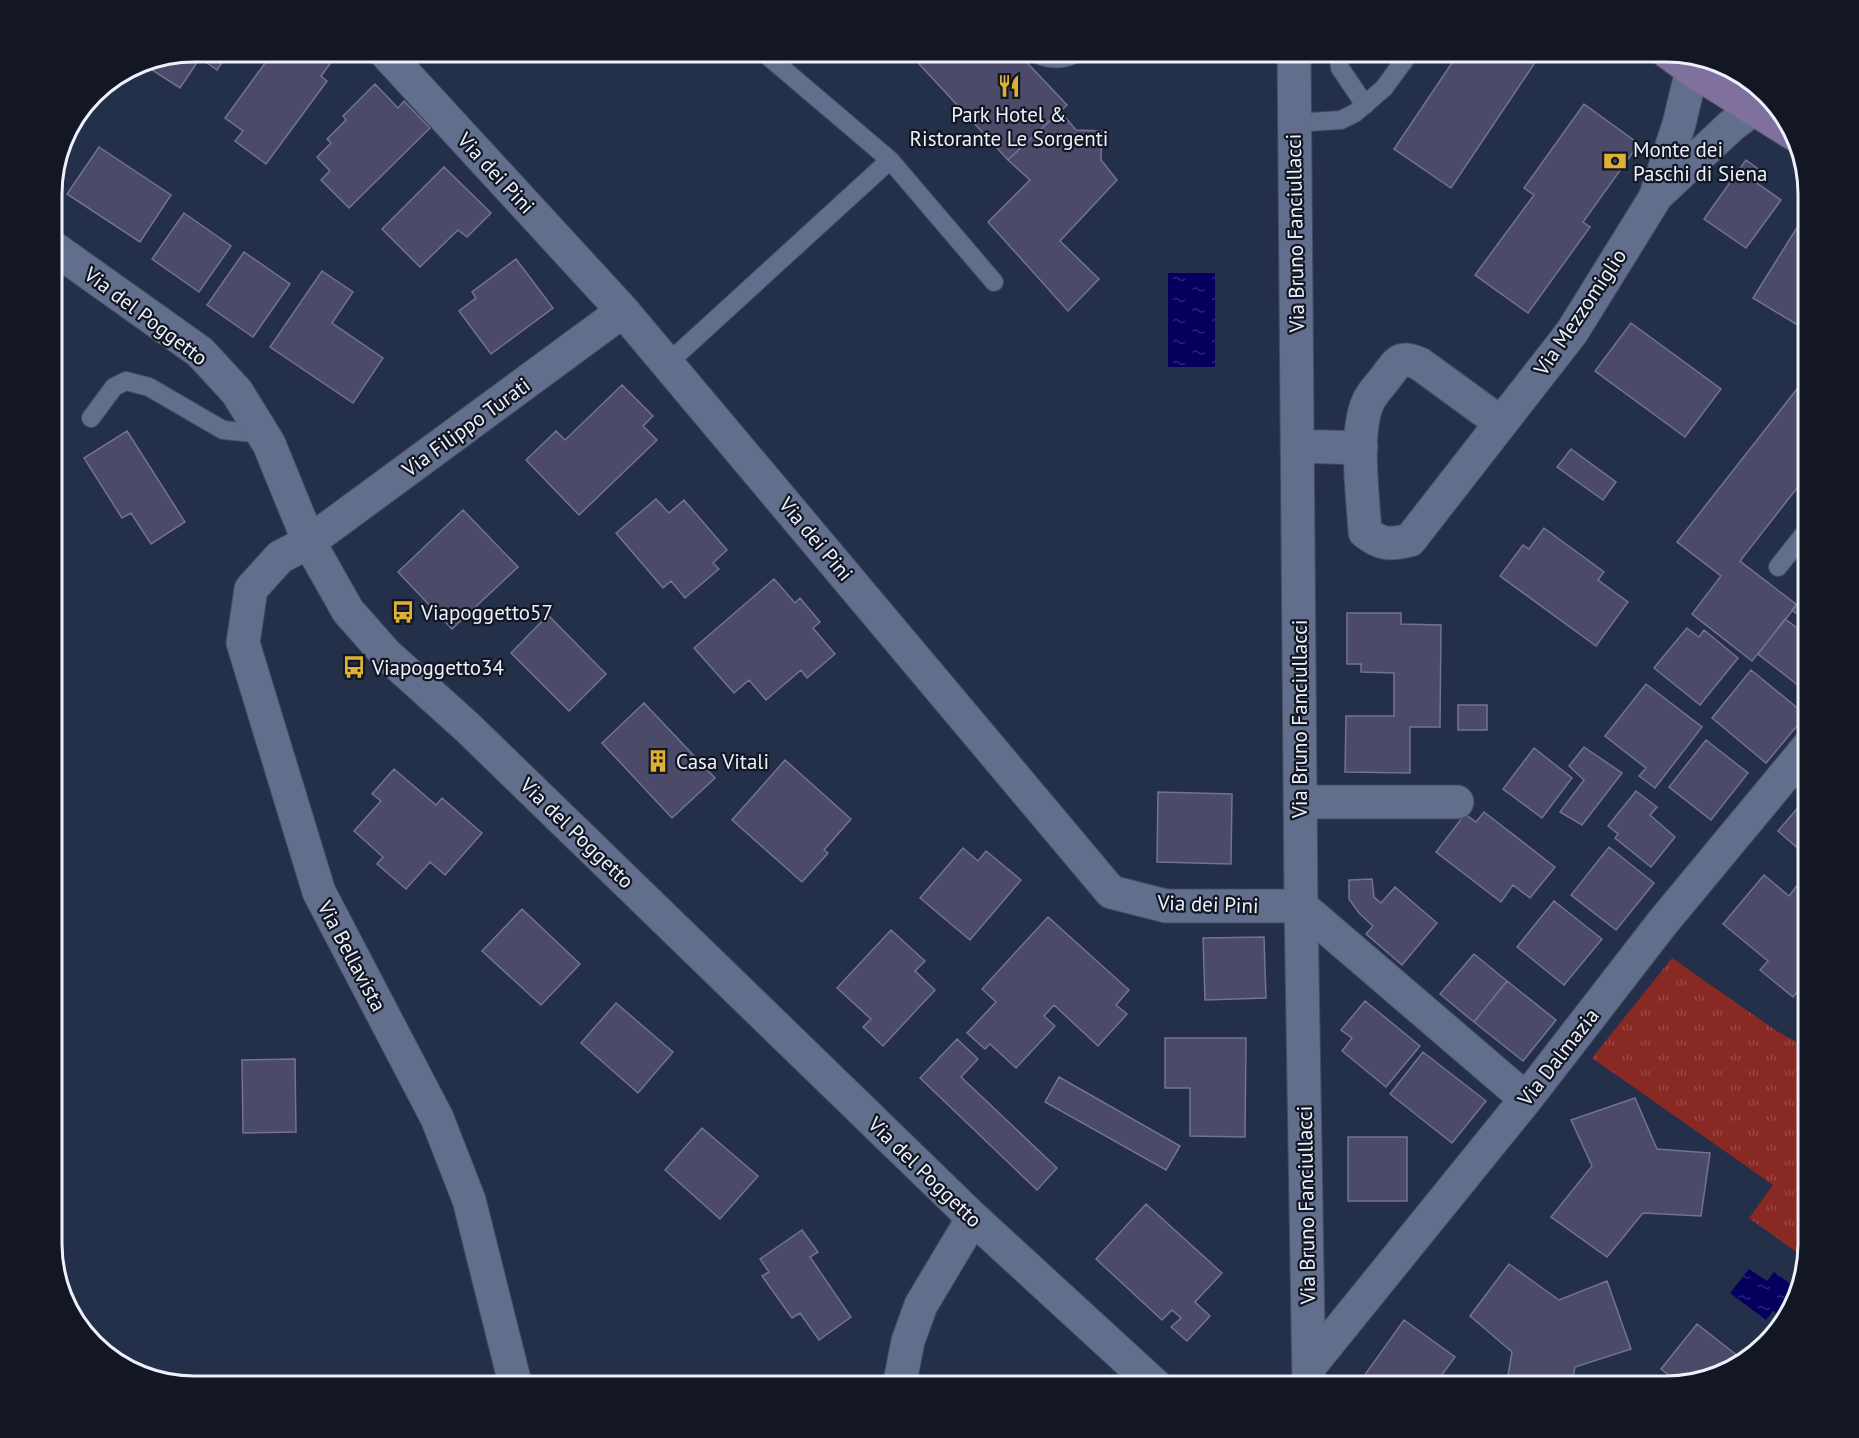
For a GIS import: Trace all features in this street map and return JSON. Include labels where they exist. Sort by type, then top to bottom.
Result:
[{"type":"main road","points":[[1684,63],[1777,124]]},
{"type":"street","name":"Via dei Pini","points":[[394,62],[668,363],[1112,892],[1166,906],[1301,906]]},
{"type":"street","name":"Via Bruno Fanciullacci","points":[[1294,62],[1301,906],[1309,1376]]},
{"type":"street","points":[[1655,198],[1679,124],[1679,62]]},
{"type":"street","points":[[1655,198],[1731,126],[1753,109]]},
{"type":"street","name":"Via Mezzomiglio","points":[[1501,423],[1420,364],[1408,358],[1398,361],[1369,401],[1363,416],[1361,448],[1365,532],[1375,540],[1394,544],[1410,540],[1572,332],[1655,198]]},
{"type":"street","name":"Via del Poggetto","points":[[62,254],[200,352],[237,392],[269,444],[309,542],[348,611],[386,654],[467,727],[973,1218],[1145,1376]]},
{"type":"street","name":"Via Filippo Turati","points":[[309,542],[623,311]]},
{"type":"street","points":[[1297,446],[1361,448]]},
{"type":"street","name":"Via Bellavista","points":[[309,542],[280,557],[251,589],[243,643],[319,892],[437,1118],[469,1200],[513,1376]]},
{"type":"street","name":"Via Dalmazia","points":[[1310,1376],[1662,922],[1798,759]]},
{"type":"street","points":[[1300,802],[1458,802]]},
{"type":"street","points":[[1301,906],[1526,1099]]},
{"type":"street","points":[[901,1376],[908,1341],[921,1305],[973,1218]]},
{"type":"lane","points":[[775,62],[890,160],[994,282]]},
{"type":"lane","points":[[1339,62],[1340,68],[1365,105]]},
{"type":"lane","points":[[1294,123],[1341,120],[1355,113],[1384,88],[1403,62]]},
{"type":"lane","points":[[668,363],[890,160]]},
{"type":"lane","points":[[91,418],[114,387],[126,381],[149,387],[223,430],[263,434]]},
{"type":"lane","points":[[1778,567],[1798,542]]},
{"type":"green space","points":[[1672,958],[1778,1032],[1798,1043],[1797,1253],[1749,1218],[1773,1185],[1592,1058]]},
{"type":"water","points":[[1168,273],[1215,273],[1215,367],[1168,367]]},
{"type":"water","points":[[1749,1269],[1767,1281],[1774,1272],[1792,1285],[1778,1314],[1773,1311],[1766,1320],[1730,1293]]},
{"type":"building","points":[[197,62],[180,88],[151,69],[167,64]]},
{"type":"building","points":[[206,62],[222,62],[217,70]]},
{"type":"building","points":[[266,62],[332,62],[321,76],[327,81],[266,164],[235,141],[243,131],[225,118]]},
{"type":"building","points":[[917,62],[1026,62],[1067,105],[1008,160]]},
{"type":"building","points":[[1453,62],[1535,62],[1451,188],[1394,149]]},
{"type":"building","points":[[375,84],[398,108],[404,101],[430,128],[349,208],[321,180],[330,171],[317,157],[331,143],[327,139],[346,120],[343,116]]},
{"type":"building","points":[[1584,104],[1639,144],[1583,222],[1590,227],[1528,313],[1475,275],[1534,195],[1524,188]]},
{"type":"building","points":[[1060,111],[1076,130],[1102,131],[1101,160],[1117,180],[1060,241],[1099,279],[1068,311],[988,222],[1030,180],[1008,160]]},
{"type":"building","points":[[99,147],[171,195],[140,242],[67,194]]},
{"type":"building","points":[[1746,160],[1764,173],[1757,183],[1781,200],[1746,248],[1704,219]]},
{"type":"building","points":[[444,167],[491,213],[467,237],[458,230],[420,267],[382,229]]},
{"type":"building","points":[[184,213],[231,246],[199,292],[152,259]]},
{"type":"building","points":[[1798,226],[1798,321],[1796,324],[1753,298]]},
{"type":"building","points":[[244,252],[290,284],[253,337],[207,305]]},
{"type":"building","points":[[516,259],[553,308],[491,354],[459,311],[476,298],[472,292]]},
{"type":"building","points":[[322,271],[353,292],[332,323],[383,358],[353,403],[270,347]]},
{"type":"building","points":[[1631,323],[1721,389],[1685,437],[1595,371]]},
{"type":"building","points":[[622,385],[653,416],[643,426],[657,440],[579,515],[526,460],[556,431],[565,440]]},
{"type":"building","points":[[1798,388],[1798,487],[1740,561],[1797,605],[1752,661],[1692,614],[1721,576],[1677,542]]},
{"type":"building","points":[[127,431],[185,522],[151,544],[131,513],[122,518],[84,458]]},
{"type":"building","points":[[1571,449],[1616,482],[1603,500],[1557,467]]},
{"type":"building","points":[[656,499],[669,513],[684,500],[727,550],[713,563],[719,569],[685,598],[671,581],[663,588],[616,533]]},
{"type":"building","points":[[463,510],[518,567],[452,629],[398,572]]},
{"type":"building","points":[[1544,528],[1604,572],[1598,580],[1628,602],[1596,646],[1500,576],[1523,545],[1529,549]]},
{"type":"building","points":[[774,579],[795,603],[800,598],[820,622],[813,628],[835,654],[807,678],[801,670],[766,700],[749,680],[734,693],[694,648]]},
{"type":"building","points":[[1798,602],[1798,614],[1792,610]]},
{"type":"building","points":[[1347,613],[1401,613],[1401,624],[1441,625],[1440,727],[1410,727],[1410,773],[1345,772],[1346,716],[1394,716],[1394,673],[1361,672],[1361,664],[1347,664]]},
{"type":"building","points":[[548,615],[606,674],[569,711],[511,653]]},
{"type":"building","points":[[1785,619],[1798,629],[1798,685],[1758,654]]},
{"type":"building","points":[[1687,628],[1699,637],[1704,630],[1738,658],[1700,705],[1654,668]]},
{"type":"building","points":[[1751,670],[1798,708],[1798,725],[1766,763],[1712,718]]},
{"type":"building","points":[[1646,684],[1702,727],[1655,788],[1639,776],[1646,768],[1605,736]]},
{"type":"building","name":"Casa Vitali","points":[[644,703],[715,778],[672,818],[602,743]]},
{"type":"building","points":[[1458,705],[1487,705],[1487,730],[1458,730]]},
{"type":"building","points":[[1706,740],[1748,773],[1711,820],[1669,787]]},
{"type":"building","points":[[1584,747],[1622,773],[1582,825],[1560,812],[1584,780],[1569,766]]},
{"type":"building","points":[[1534,748],[1572,778],[1542,818],[1503,789]]},
{"type":"building","points":[[785,760],[851,819],[824,850],[828,853],[802,882],[732,820]]},
{"type":"building","points":[[394,769],[436,805],[442,798],[482,833],[445,875],[430,862],[406,889],[377,864],[383,857],[354,831],[381,801],[372,794]]},
{"type":"building","points":[[1636,791],[1657,807],[1650,815],[1675,837],[1651,867],[1615,838],[1618,834],[1608,826]]},
{"type":"building","points":[[1158,792],[1232,794],[1231,864],[1157,862]]},
{"type":"building","points":[[1798,808],[1798,848],[1778,831]]},
{"type":"building","points":[[1484,812],[1555,867],[1530,898],[1513,885],[1501,902],[1436,852],[1465,814],[1476,822]]},
{"type":"building","points":[[1609,847],[1654,883],[1616,930],[1571,895]]},
{"type":"building","points":[[963,848],[978,861],[986,851],[1021,880],[970,940],[920,898]]},
{"type":"building","points":[[1764,875],[1789,896],[1798,884],[1798,991],[1793,997],[1760,970],[1768,961],[1723,924]]},
{"type":"building","points":[[1372,879],[1374,897],[1381,903],[1395,887],[1437,923],[1402,965],[1366,934],[1373,926],[1359,913],[1349,899],[1349,880]]},
{"type":"building","points":[[1554,901],[1602,939],[1564,985],[1517,947]]},
{"type":"building","points":[[522,909],[580,964],[541,1005],[482,951]]},
{"type":"building","points":[[1048,917],[1129,990],[1116,1005],[1127,1014],[1098,1046],[1054,1005],[1044,1016],[1055,1026],[1016,1068],[990,1044],[985,1049],[967,1033],[996,1002],[982,989]]},
{"type":"building","points":[[891,930],[925,961],[915,971],[935,990],[883,1046],[863,1027],[871,1019],[837,988]]},
{"type":"building","points":[[1264,937],[1266,998],[1205,1000],[1203,938]]},
{"type":"building","points":[[1474,954],[1507,981],[1474,1022],[1440,994]]},
{"type":"building","points":[[1507,981],[1556,1020],[1523,1061],[1474,1022]]},
{"type":"building","points":[[1365,1001],[1420,1046],[1386,1087],[1342,1051],[1352,1038],[1341,1030]]},
{"type":"building","points":[[616,1003],[673,1052],[638,1093],[581,1043]]},
{"type":"building","points":[[1165,1038],[1246,1038],[1245,1137],[1190,1136],[1190,1088],[1165,1088]]},
{"type":"building","points":[[957,1039],[978,1059],[961,1077],[1057,1168],[1037,1190],[920,1078]]},
{"type":"building","points":[[1423,1052],[1486,1101],[1452,1143],[1390,1094]]},
{"type":"building","points":[[295,1059],[296,1132],[243,1133],[242,1060]]},
{"type":"building","points":[[1059,1077],[1180,1146],[1166,1170],[1045,1102]]},
{"type":"building","points":[[1635,1098],[1657,1149],[1710,1153],[1701,1216],[1643,1213],[1607,1257],[1551,1217],[1592,1166],[1571,1120]]},
{"type":"building","points":[[702,1128],[758,1176],[720,1219],[665,1170]]},
{"type":"building","points":[[1348,1137],[1407,1137],[1407,1201],[1348,1201]]},
{"type":"building","points":[[1146,1204],[1222,1273],[1195,1302],[1210,1316],[1187,1341],[1171,1327],[1181,1318],[1172,1310],[1162,1320],[1096,1259]]},
{"type":"building","points":[[802,1230],[818,1252],[810,1257],[851,1317],[819,1340],[800,1313],[792,1318],[762,1276],[769,1272],[760,1259]]},
{"type":"building","points":[[1509,1264],[1559,1300],[1607,1281],[1631,1349],[1575,1367],[1573,1376],[1508,1376],[1512,1352],[1470,1316]]},
{"type":"building","points":[[1404,1320],[1455,1357],[1441,1376],[1364,1376]]},
{"type":"building","points":[[1697,1324],[1737,1355],[1708,1370],[1692,1374],[1670,1376],[1661,1369]]},
{"type":"place","name":"Park Hotel & Ristorante Le Sorgenti","points":[[1009,86]]},
{"type":"place","name":"Monte dei Paschi di Siena","points":[[1615,161]]},
{"type":"place","name":"Viapoggetto57","points":[[403,612]]},
{"type":"place","name":"Viapoggetto34","points":[[354,667]]},
{"type":"place","name":"Casa Vitali","points":[[658,761]]}]
